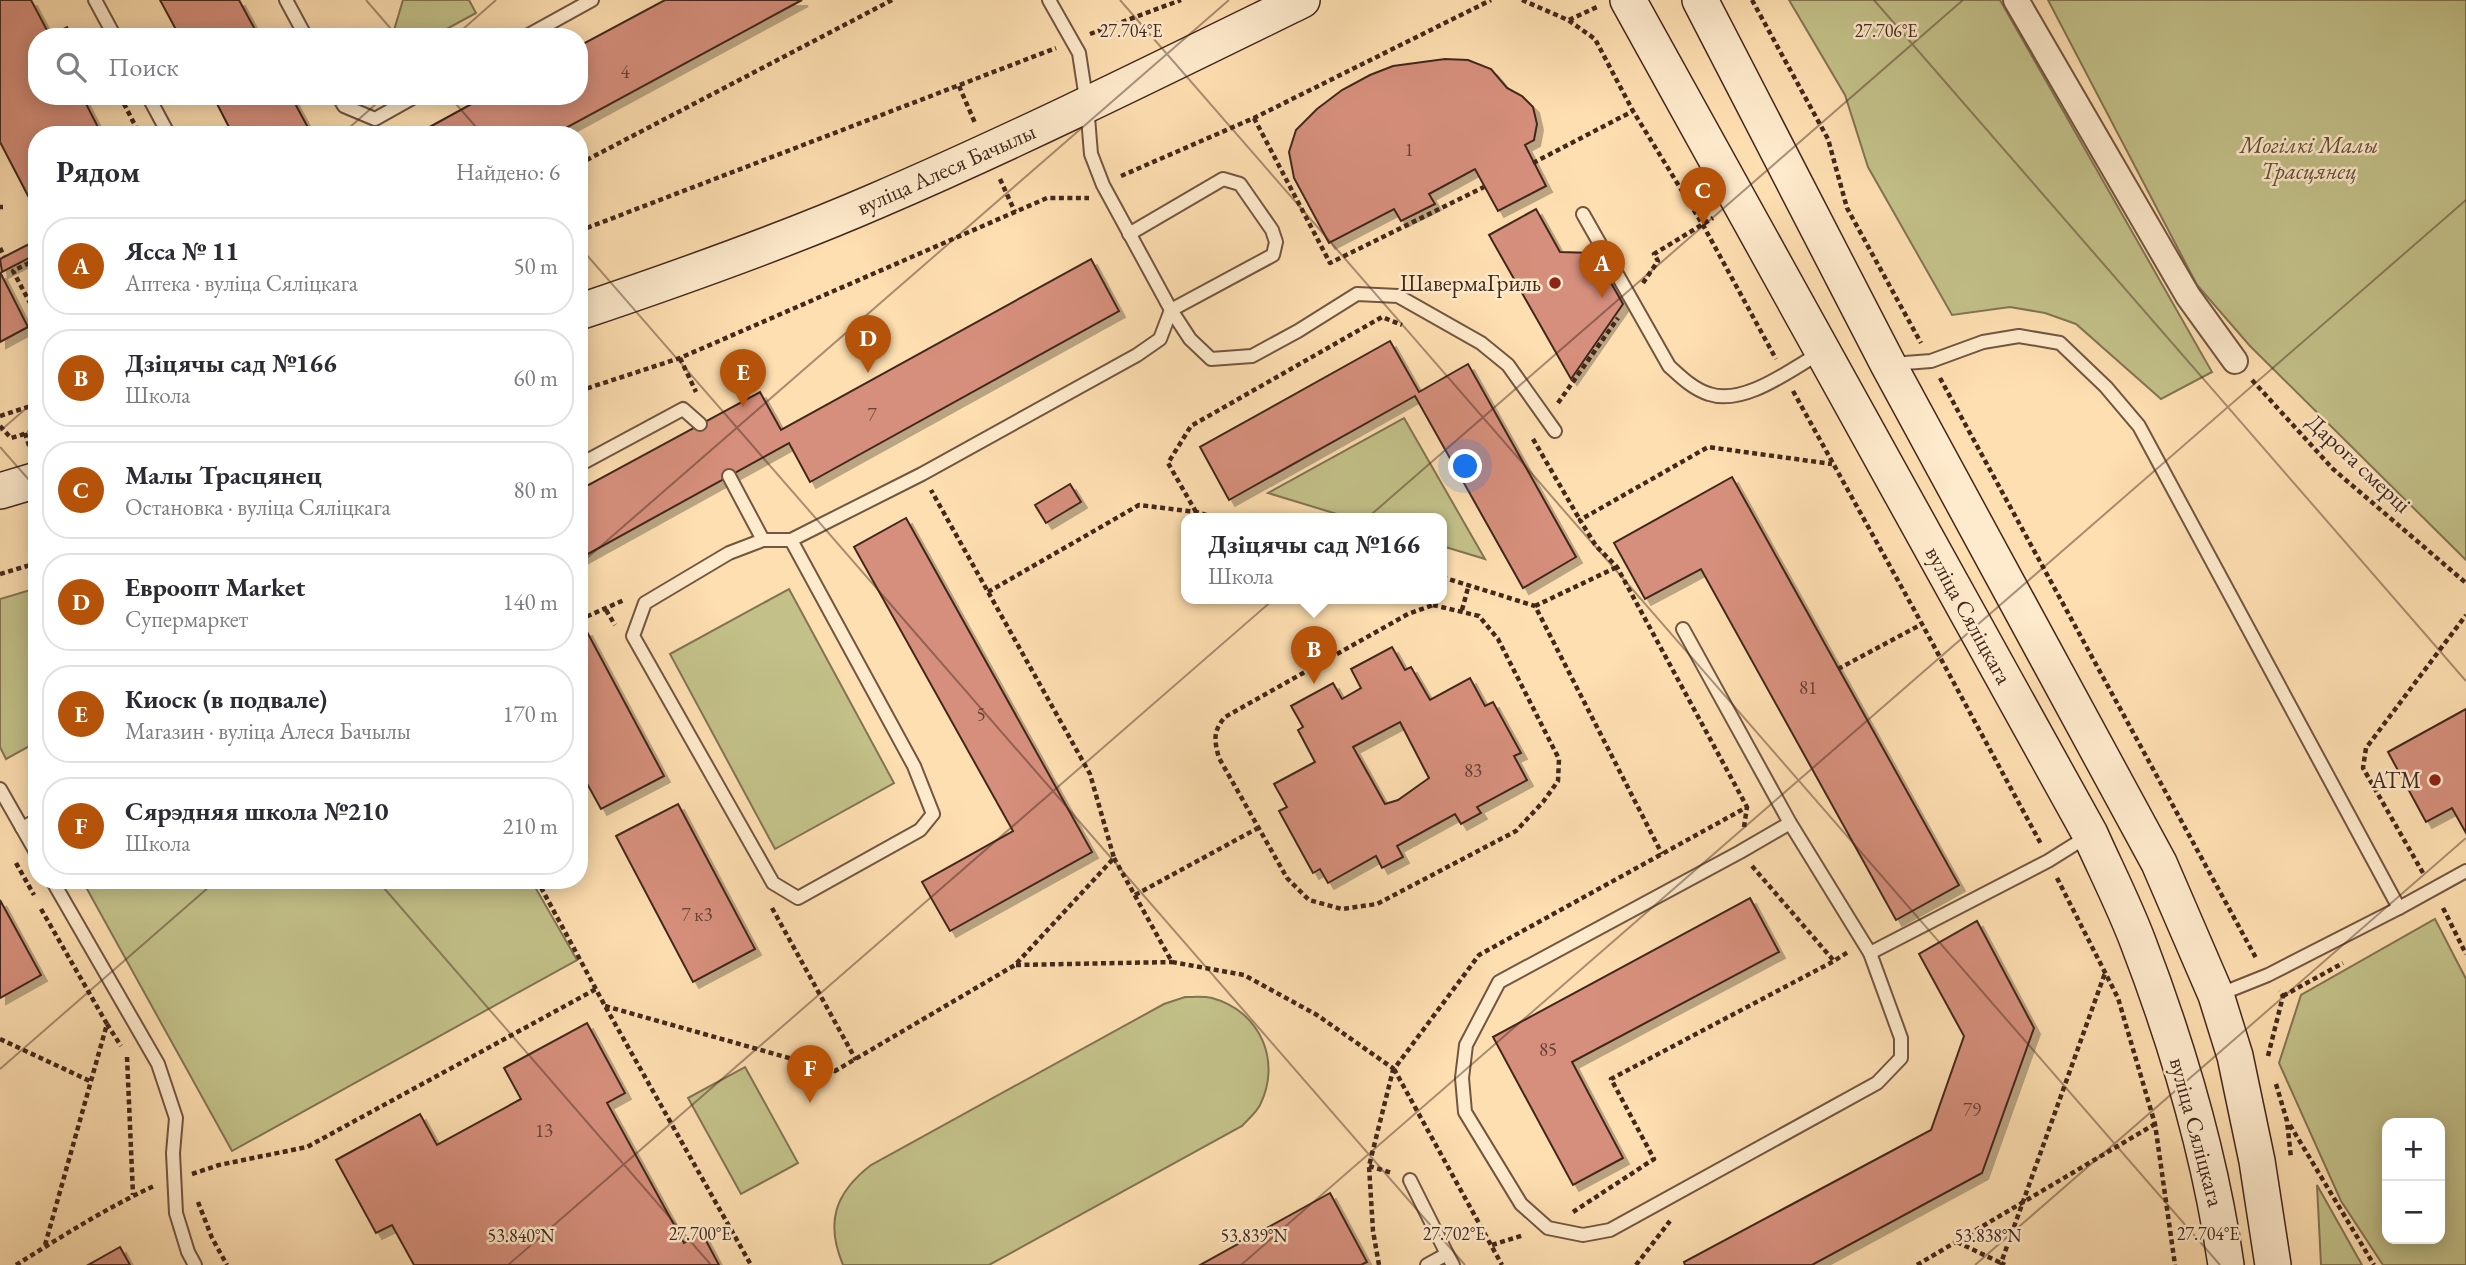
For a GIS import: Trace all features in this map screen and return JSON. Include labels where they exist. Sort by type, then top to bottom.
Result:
[{"type":"main road","name":"вуліца Алеся Бачылы","points":[[588,309],[724,263],[863,206],[1087,104],[1302,0]]},
{"type":"main road","name":"вуліца Сяліцкага","points":[[1628,0],[2090,834],[2137,940],[2181,1064],[2217,1203],[2226,1265]]},
{"type":"main road","name":"вуліца Сяліцкага","points":[[1700,0],[1888,364],[2159,863],[2216,995],[2235,1056],[2257,1161],[2273,1265]]},
{"type":"main road","points":[[0,491],[28,483]]},
{"type":"street","points":[[2016,0],[2188,296],[2235,361]]},
{"type":"lane","points":[[95,0],[110,28]]},
{"type":"lane","points":[[286,0],[301,28]]},
{"type":"lane","points":[[541,28],[592,0]]},
{"type":"lane","points":[[1049,0],[1079,53],[1091,153],[1103,185],[1189,340],[1211,359],[1252,356],[1357,294],[1398,296],[1481,343],[1508,365],[1555,431]]},
{"type":"lane","points":[[153,105],[164,126]]},
{"type":"lane","points":[[343,105],[375,119],[400,105]]},
{"type":"lane","points":[[791,540],[914,766],[933,814],[920,831],[798,898],[773,883],[633,636],[645,603],[729,553],[763,540],[791,540],[922,474],[1137,355],[1160,339],[1171,310],[1273,254],[1276,242],[1272,230],[1240,184],[1223,179],[1129,234]]},
{"type":"lane","points":[[1583,214],[1669,366],[1688,383],[1709,394],[1729,397],[1752,391],[1823,351]]},
{"type":"lane","points":[[1888,364],[1931,361],[1983,342],[2019,336],[2060,343],[2106,387],[2139,426],[2399,908]]},
{"type":"lane","points":[[588,460],[683,409],[700,424]]},
{"type":"lane","points":[[729,476],[763,540]]},
{"type":"lane","points":[[1683,629],[1790,823],[1867,948],[1901,1038],[1901,1058],[1877,1083],[1610,1230],[1583,1235],[1548,1228],[1521,1204],[1465,1112],[1462,1078],[1466,1045],[1499,982],[1790,823]]},
{"type":"lane","points":[[0,789],[28,838]]},
{"type":"lane","points":[[22,828],[28,825]]},
{"type":"lane","points":[[1867,948],[2048,861],[2090,834]]},
{"type":"lane","points":[[2216,995],[2268,975],[2466,871]]},
{"type":"lane","points":[[57,889],[158,1064],[176,1118],[173,1153],[181,1176],[176,1213],[188,1252],[195,1265]]},
{"type":"lane","points":[[1410,1180],[1450,1260],[1427,1265]]},
{"type":"path","points":[[588,158],[892,0]]},
{"type":"path","points":[[588,228],[1181,0]]},
{"type":"path","points":[[588,388],[680,358],[1047,198],[1093,198],[1103,185],[1254,118],[1491,0]]},
{"type":"path","points":[[1522,0],[1568,20],[1595,40],[1633,111],[1703,225],[1922,624],[2048,861],[2118,998],[2155,1124],[2175,1265]]},
{"type":"path","points":[[1568,20],[1610,0]]},
{"type":"path","points":[[125,105],[136,126]]},
{"type":"path","points":[[1533,163],[1633,111]]},
{"type":"path","points":[[1254,118],[1330,263],[1484,187]]},
{"type":"path","points":[[1546,420],[1658,261],[1654,254],[1703,225]]},
{"type":"path","points":[[0,248],[4,256]]},
{"type":"path","points":[[28,263],[12,269],[28,299]]},
{"type":"path","points":[[1196,512],[1168,463],[1191,426],[1382,317],[1407,326]]},
{"type":"path","name":"Дарога смерці","points":[[2235,361],[2333,469],[2466,583]]},
{"type":"path","points":[[0,416],[28,407]]},
{"type":"path","points":[[0,426],[11,438],[28,433]]},
{"type":"path","points":[[1532,438],[1596,546],[1617,567],[1747,807],[1740,852],[1834,961]]},
{"type":"path","points":[[1580,520],[1708,447],[1833,464]]},
{"type":"path","points":[[922,474],[1090,774],[1114,858],[1172,962]]},
{"type":"path","points":[[988,592],[1139,505],[1200,513]]},
{"type":"path","points":[[0,575],[28,566]]},
{"type":"path","points":[[1447,578],[1535,606],[1617,567]]},
{"type":"path","points":[[1462,610],[1469,584]]},
{"type":"path","points":[[588,617],[630,597]]},
{"type":"path","points":[[1433,605],[1462,610],[1479,616],[1498,639],[1559,759],[1558,780],[1543,802],[1516,831],[1377,904],[1342,909],[1309,900],[1287,878],[1219,758],[1214,743],[1215,729],[1225,717],[1408,614],[1433,605]]},
{"type":"path","points":[[1535,606],[1662,854]]},
{"type":"path","points":[[2466,615],[2366,748],[2363,768],[2443,908],[2466,954]]},
{"type":"path","points":[[1838,669],[1922,624]]},
{"type":"path","points":[[1379,1265],[1373,1231],[1369,1166],[1394,1069],[1479,955],[1747,807]]},
{"type":"path","points":[[1135,895],[1258,828]]},
{"type":"path","points":[[605,1006],[835,1072],[1015,965],[1114,858]]},
{"type":"path","points":[[13,859],[28,885]]},
{"type":"path","points":[[30,889],[129,1059],[133,1195]]},
{"type":"path","points":[[542,889],[751,1265]]},
{"type":"path","points":[[2431,914],[2443,908]]},
{"type":"path","points":[[1492,1245],[1548,1228],[1654,1159],[1611,1079],[1834,961],[1867,948]]},
{"type":"path","points":[[2283,996],[2351,958]]},
{"type":"path","points":[[1015,965],[1172,962],[1244,975],[1317,1015],[1394,1069],[1502,1265]]},
{"type":"path","points":[[1958,1242],[2003,1264],[2022,1203],[2105,972]]},
{"type":"path","points":[[18,1265],[45,1246],[133,1195],[181,1176],[219,1165],[307,1147],[596,989]]},
{"type":"path","points":[[45,1246],[107,1024]]},
{"type":"path","points":[[0,1039],[92,1082]]},
{"type":"path","points":[[2287,1121],[2374,1265]]},
{"type":"path","points":[[1917,1265],[2155,1124]]},
{"type":"path","points":[[181,1176],[227,1265]]},
{"type":"green space","points":[[403,0],[469,0],[476,13],[448,28],[395,28]]},
{"type":"green space","points":[[1789,0],[2000,0],[2212,372],[2161,399],[2076,324],[2045,313],[2010,307],[1952,315],[1868,167],[1845,95]]},
{"type":"green space","name":"Могілкі Малы Трасцянец","points":[[2048,0],[2466,0],[2466,560],[2250,346],[2197,285]]},
{"type":"green space","points":[[1404,418],[1485,559],[1447,548],[1447,513],[1334,513],[1268,493]]},
{"type":"green space","points":[[789,589],[894,783],[775,849],[670,654]]},
{"type":"green space","points":[[28,591],[28,747],[6,759],[0,747],[0,599]]},
{"type":"green space","points":[[87,889],[536,889],[577,960],[232,1151]]},
{"type":"green space","points":[[2435,919],[2466,979],[2466,1265],[2383,1265],[2341,1201],[2279,1063],[2301,995]]},
{"type":"green space","points":[[1185,997],[1209,997],[1229,1005],[1243,1014],[1262,1040],[1269,1072],[1266,1088],[1258,1108],[1242,1126],[989,1265],[843,1265],[835,1235],[837,1209],[849,1186],[871,1165],[1164,1004]]},
{"type":"green space","points":[[745,1067],[798,1163],[741,1194],[688,1098]]},
{"type":"green space","points":[[2317,1185],[2362,1265],[2321,1265]]},
{"type":"building","points":[[0,0],[31,0],[46,28],[28,28],[28,105],[87,105],[97,126],[28,126],[28,196],[0,142]]},
{"type":"building","points":[[160,0],[239,0],[254,28],[175,28]]},
{"type":"building","points":[[665,0],[802,0],[570,126],[431,126],[470,105],[588,105],[588,41]]},
{"type":"building","points":[[1445,59],[1468,60],[1491,69],[1507,88],[1522,96],[1533,107],[1537,124],[1534,140],[1525,145],[1546,186],[1498,211],[1475,169],[1429,194],[1435,204],[1401,221],[1394,209],[1329,243],[1294,178],[1289,152],[1296,130],[1342,90],[1370,75],[1393,66]]},
{"type":"building","points":[[218,105],[296,105],[307,126],[228,126]]},
{"type":"building","points":[[1536,209],[1560,252],[1594,253],[1623,304],[1571,379],[1489,235]]},
{"type":"building","points":[[28,245],[28,259],[2,272],[0,259]]},
{"type":"building","points":[[1091,259],[1119,311],[810,482],[789,443],[588,554],[588,485],[760,392],[781,430]]},
{"type":"building","points":[[0,272],[28,327],[0,342]]},
{"type":"building","points":[[1390,341],[1419,392],[1468,364],[1576,557],[1523,588],[1415,396],[1229,500],[1200,447]]},
{"type":"building","points":[[1732,477],[1959,885],[1896,920],[1701,569],[1645,599],[1614,543]]},
{"type":"building","points":[[1070,484],[1081,502],[1046,523],[1035,505]]},
{"type":"building","points":[[906,518],[1092,852],[950,931],[922,882],[1013,831],[854,547]]},
{"type":"building","points":[[588,634],[664,776],[601,809],[588,785]]},
{"type":"building","points":[[1392,647],[1405,670],[1411,667],[1430,700],[1470,678],[1485,706],[1493,702],[1521,753],[1514,756],[1527,780],[1477,807],[1481,813],[1461,824],[1455,814],[1397,846],[1403,857],[1382,868],[1376,856],[1328,883],[1320,869],[1313,873],[1279,811],[1287,807],[1274,784],[1315,762],[1298,730],[1303,727],[1291,706],[1333,683],[1342,699],[1361,688],[1351,669]],"holes":[[[1400,722],[1429,778],[1398,800],[1385,804],[1353,747]]]},
{"type":"building","name":"АТМ","points":[[2466,709],[2466,833],[2452,808],[2426,822],[2388,752]]},
{"type":"building","points":[[678,804],[755,949],[693,982],[616,836]]},
{"type":"building","points":[[1750,898],[1779,952],[1572,1062],[1623,1158],[1573,1185],[1493,1037]]},
{"type":"building","points":[[0,900],[41,975],[0,998]]},
{"type":"building","points":[[1977,921],[2034,1028],[1982,1173],[1812,1265],[1685,1265],[1684,1262],[1931,1130],[1964,1036],[1919,954]]},
{"type":"building","points":[[587,1023],[625,1093],[607,1103],[684,1243],[702,1233],[719,1265],[414,1265],[392,1225],[376,1233],[336,1160],[420,1114],[437,1145],[521,1099],[504,1068]]},
{"type":"building","points":[[1330,1193],[1367,1262],[1361,1265],[1200,1265]]},
{"type":"building","points":[[120,1247],[130,1265],[88,1265]]},
{"type":"place","name":"Малы Трасцянец","points":[[1703,225]]},
{"type":"place","name":"ШавермаГриль","points":[[1555,283]]},
{"type":"place","name":"Ясса № 11","points":[[1602,298]]},
{"type":"place","name":"Евроопт Market","points":[[868,373]]},
{"type":"place","name":"Киоск (в подвале)","points":[[743,407]]},
{"type":"place","name":"Дзіцячы сад №166","points":[[1314,684]]},
{"type":"place","name":"АТМ","points":[[2435,780]]},
{"type":"place","name":"Сярэдняя школа №210","points":[[810,1103]]}]
